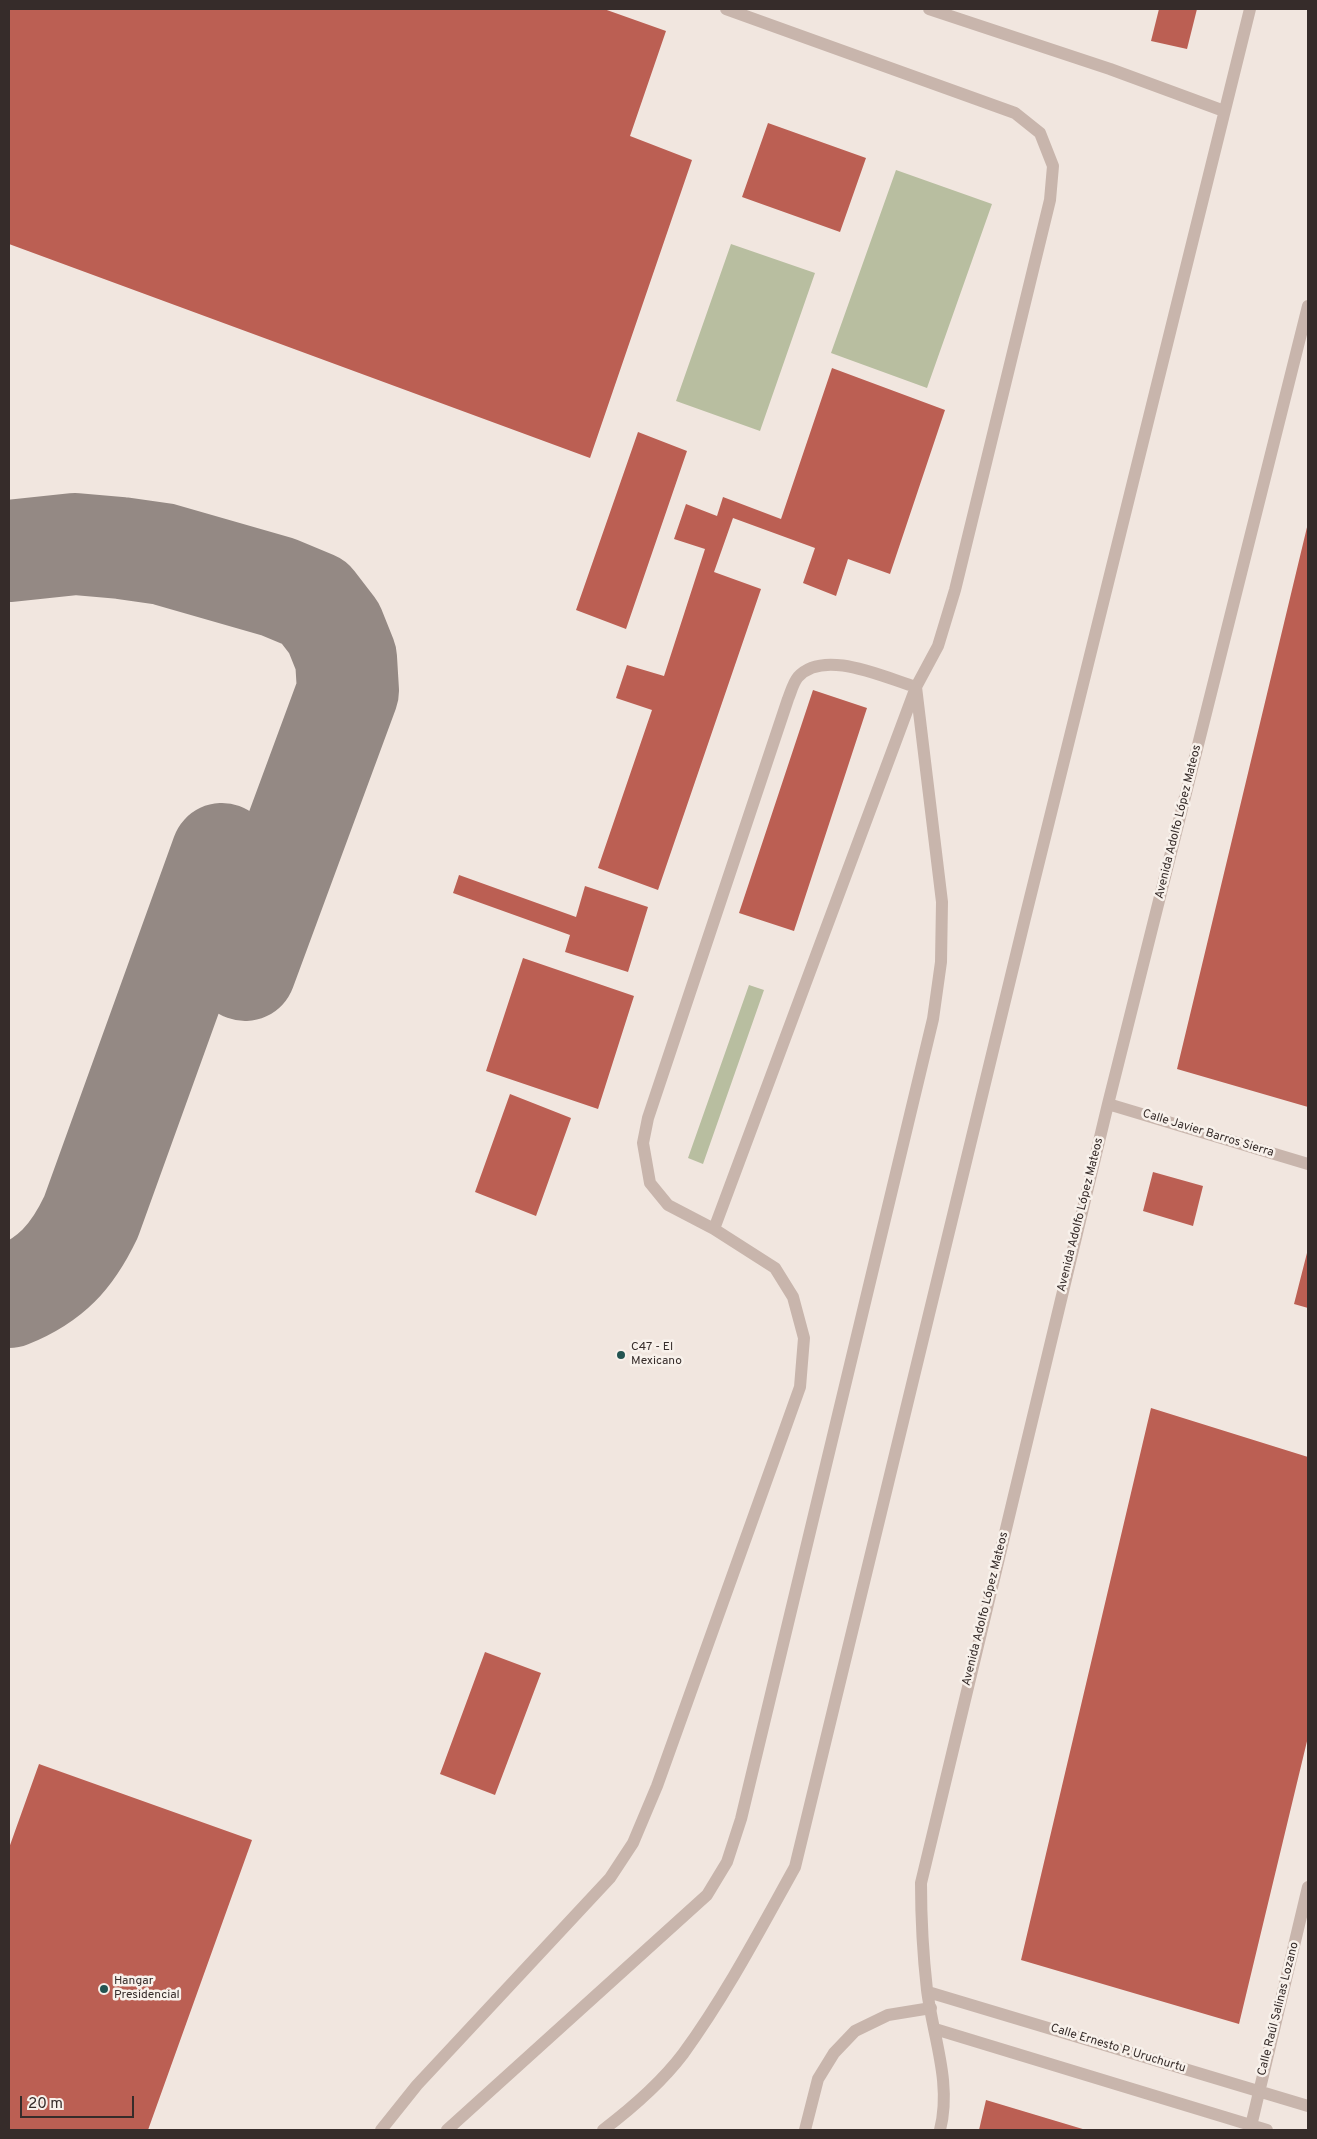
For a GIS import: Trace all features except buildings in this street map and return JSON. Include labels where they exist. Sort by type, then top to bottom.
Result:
[{"type":"street","points":[[714,1229],[916,687],[938,646],[956,590],[1050,200],[1053,166],[1040,132],[1015,113],[726,9]]},
{"type":"street","points":[[929,9],[1101,66],[1224,110]]},
{"type":"street","points":[[603,2130],[638,2102],[682,2055],[746,1956],[795,1867],[1250,9]]},
{"type":"street","name":"Avenida Adolfo López Mateos","points":[[940,2130],[943,2118],[944,2081],[928,1992],[921,1891],[927,1853],[1108,1104],[1308,306]]},
{"type":"street","points":[[381,2130],[417,2085],[610,1878],[633,1843],[657,1786],[800,1387],[804,1338],[793,1297],[774,1268],[714,1229],[668,1205],[650,1183],[643,1143],[648,1118],[788,699],[798,678],[817,666],[839,663],[916,687]]},
{"type":"street","points":[[447,2130],[707,1895],[727,1862],[741,1819],[933,1019],[941,962],[942,902],[916,687]]},
{"type":"street","name":"Calle Javier Barros Sierra","points":[[1108,1104],[1308,1164]]},
{"type":"street","name":"Calle Raúl Salinas Lozano","points":[[1251,2128],[1308,1888]]},
{"type":"street","name":"Calle Ernesto P. Uruchurtu","points":[[928,1992],[1308,2106]]},
{"type":"street","points":[[805,2130],[818,2079],[834,2053],[855,2031],[888,2015],[931,2008]]},
{"type":"street","points":[[935,2029],[1251,2128],[1267,2130]]},
{"type":"green space","points":[[896,170],[992,204],[927,388],[831,353]]},
{"type":"green space","points":[[731,244],[815,273],[760,431],[676,401]]},
{"type":"green space","points":[[749,985],[764,990],[703,1164],[688,1158]]},
{"type":"taxiway","points":[[9,551],[75,544],[163,554],[278,587],[314,602],[334,628],[346,658],[348,691],[245,970]]},
{"type":"taxiway","points":[[9,1297],[37,1283],[59,1266],[76,1244],[91,1217],[222,854]]},
{"type":"place","name":"C47 - El Mexicano","points":[[621,1355]]},
{"type":"place","name":"Hangar Presidencial","points":[[104,1989]]}]
